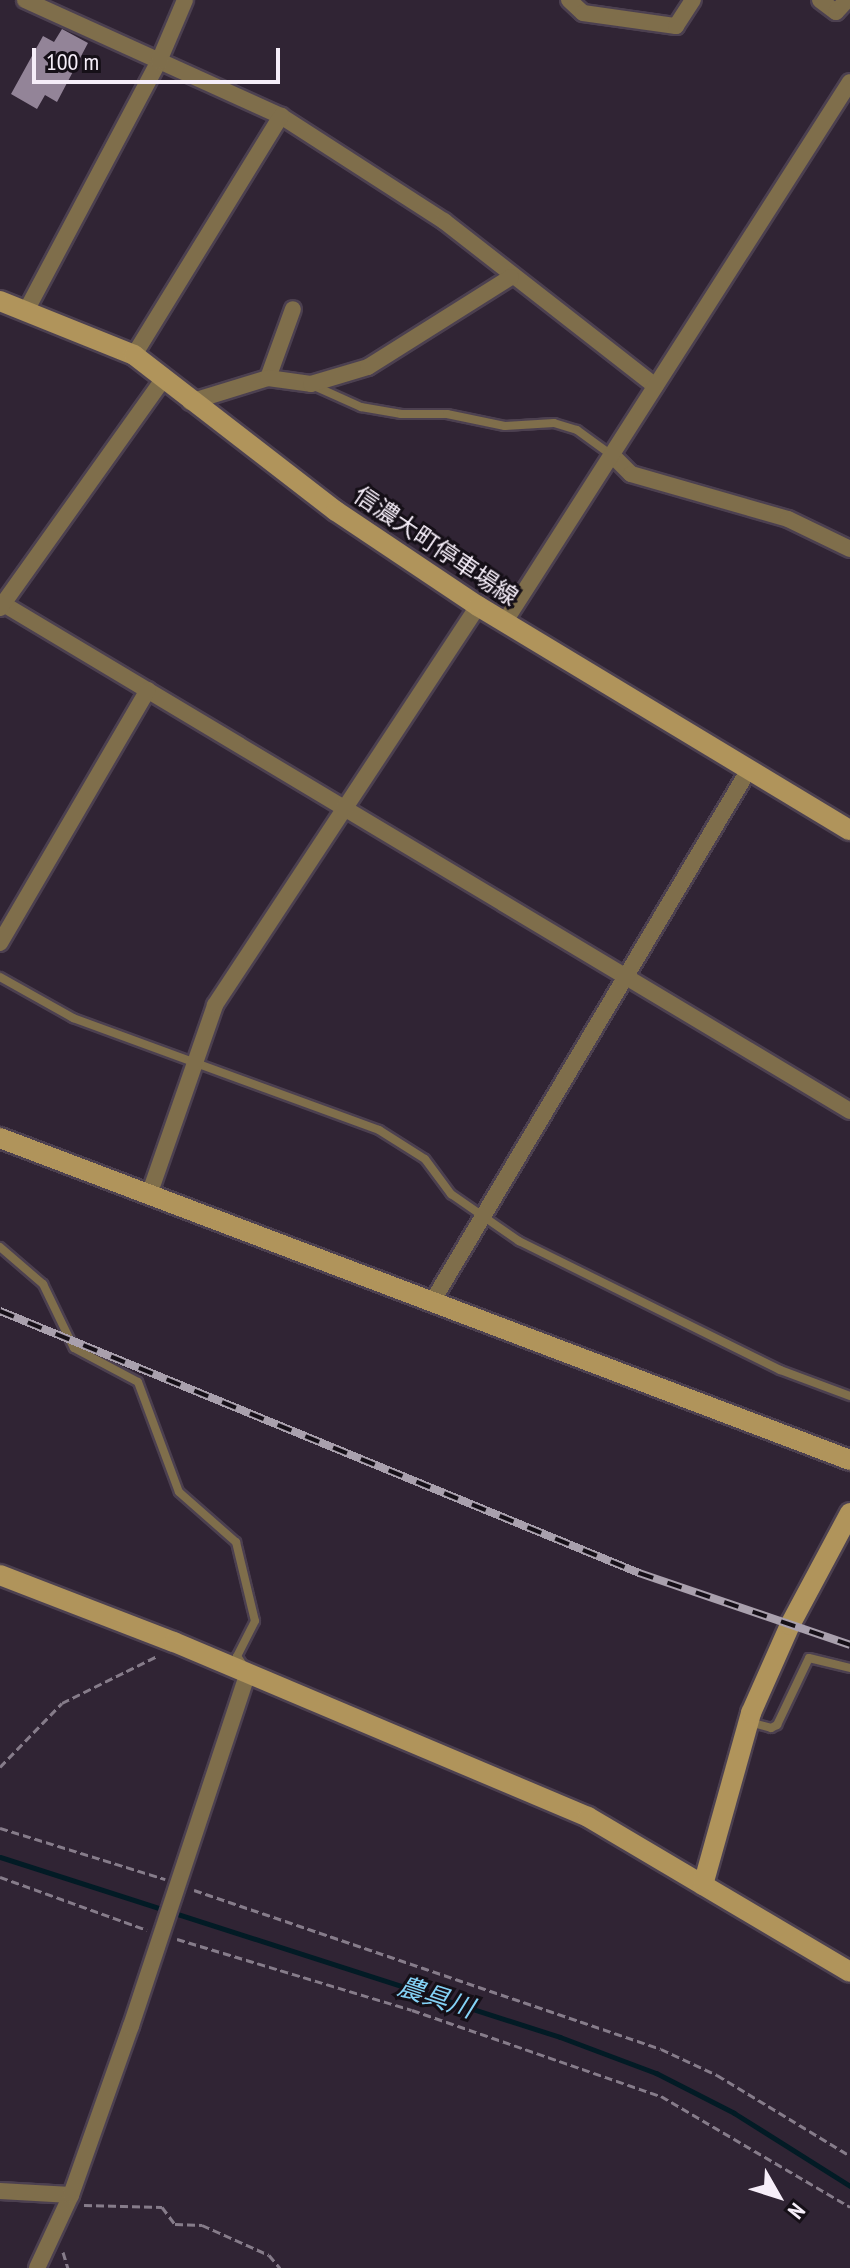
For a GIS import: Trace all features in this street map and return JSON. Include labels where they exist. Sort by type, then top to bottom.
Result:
[{"type":"street","points":[[25,0],[281,116],[444,221],[511,277],[655,386]]},
{"type":"street","points":[[26,311],[159,61],[185,0]]},
{"type":"street","points":[[569,0],[583,13],[676,26],[693,0]]},
{"type":"street","points":[[820,0],[836,12],[847,0]]},
{"type":"street","points":[[504,623],[614,457],[655,386],[850,82]]},
{"type":"street","points":[[134,355],[281,116]]},
{"type":"street","points":[[190,402],[268,378],[311,384],[368,367],[511,277]]},
{"type":"street","name":"信濃大町停車場線","points":[[0,301],[134,355],[162,381],[336,511],[478,606],[850,830]]},
{"type":"street","points":[[268,378],[293,309]]},
{"type":"street","points":[[162,381],[1,605],[148,690],[624,980],[850,1111]]},
{"type":"street","points":[[614,457],[631,474],[788,519],[850,549]]},
{"type":"street","points":[[149,1195],[192,1062],[215,1005],[478,606]]},
{"type":"street","points":[[0,943],[148,690]]},
{"type":"street","points":[[432,1302],[748,771]]},
{"type":"street","points":[[0,1138],[850,1460]]},
{"type":"street","points":[[703,1885],[748,1721],[790,1625],[850,1513]]},
{"type":"street","points":[[0,1575],[174,1642],[588,1817],[850,1972]]},
{"type":"street","points":[[37,2268],[71,2195],[248,1673]]},
{"type":"street","points":[[0,2191],[71,2195]]},
{"type":"lane","points":[[311,384],[361,407],[388,412],[447,414],[505,426],[554,423],[577,430],[614,457]]},
{"type":"lane","points":[[0,977],[73,1018],[379,1130],[425,1159],[451,1194],[484,1213],[519,1241],[586,1278],[780,1370],[850,1396]]},
{"type":"lane","points":[[0,1247],[43,1284],[74,1348],[138,1382],[179,1492],[236,1542],[253,1597],[255,1621],[237,1656],[248,1673]]},
{"type":"lane","points":[[748,1721],[771,1728],[777,1725],[809,1658],[850,1668]]},
{"type":"path","points":[[0,1767],[62,1703],[148,1663],[174,1642]]},
{"type":"path","points":[[0,1828],[661,2049],[717,2075],[850,2156]]},
{"type":"path","points":[[0,1877],[161,1932],[412,2010],[661,2096],[850,2207]]},
{"type":"path","points":[[71,2195],[83,2205],[162,2207],[175,2224],[202,2225],[269,2255],[280,2268]]},
{"type":"building","points":[[62,29],[88,43],[57,102],[45,95],[37,109],[11,94],[43,36],[54,42]]},
{"type":"waterway","name":"農具川","points":[[0,1857],[560,2037],[656,2073],[734,2113],[850,2186]]},
{"type":"railway","points":[[0,1311],[639,1573],[850,1645]]}]
